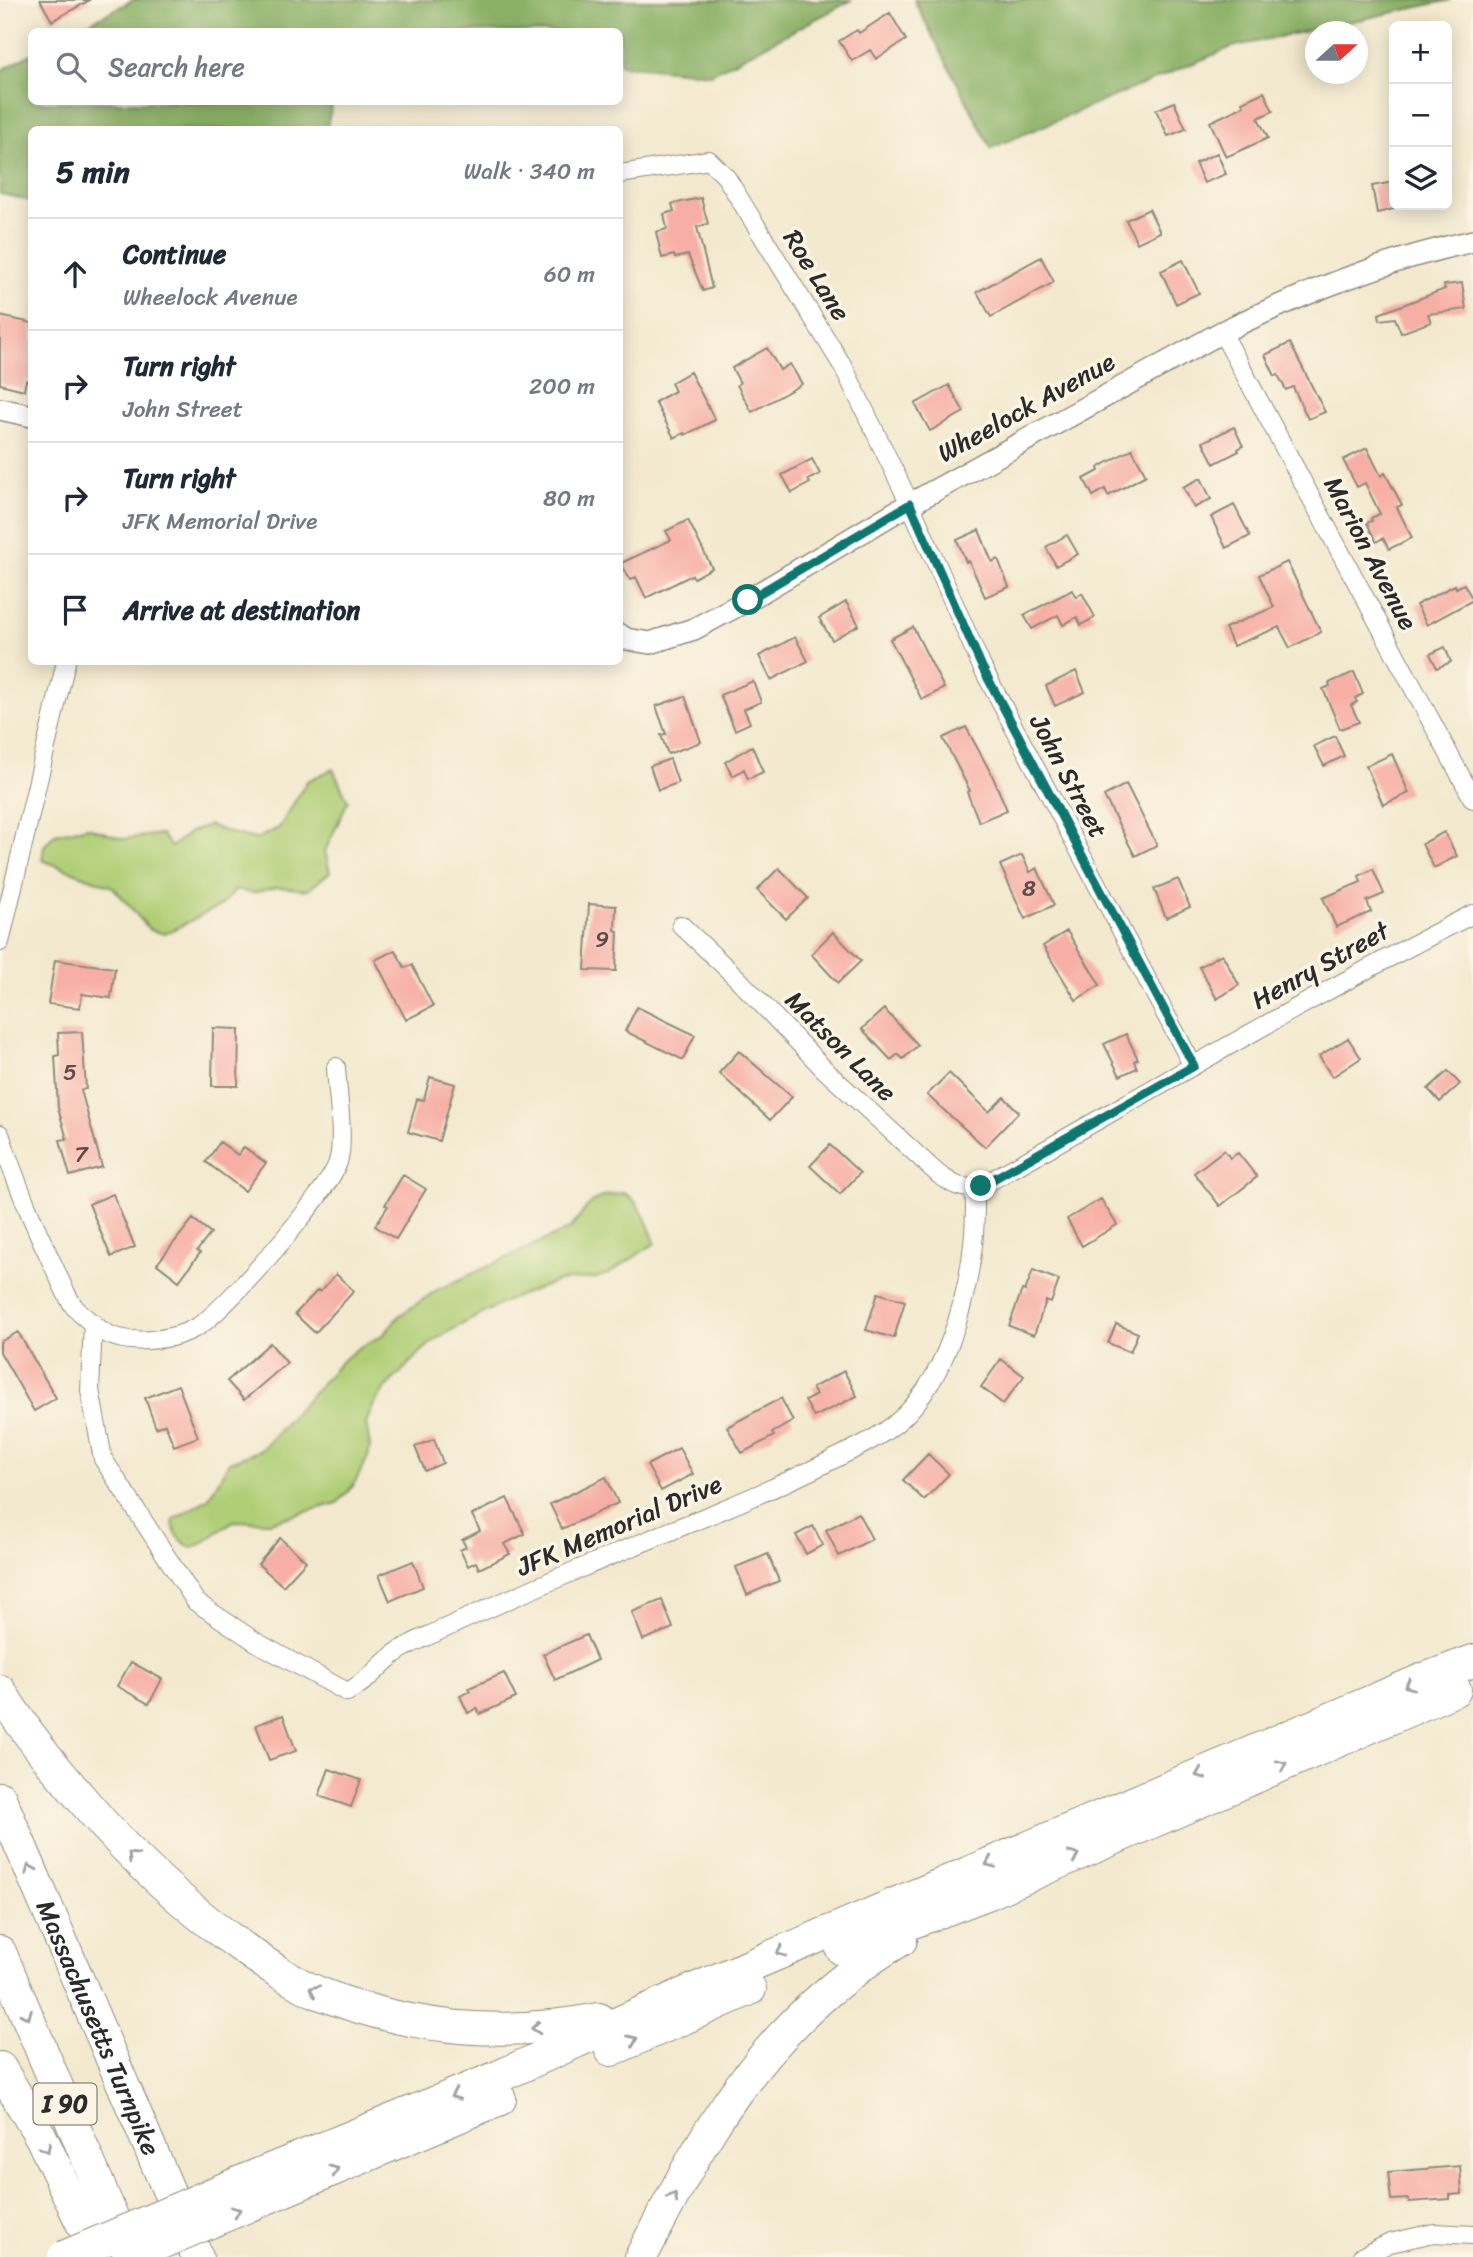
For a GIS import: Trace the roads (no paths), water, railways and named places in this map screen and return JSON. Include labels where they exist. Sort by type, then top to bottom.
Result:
[{"type":"highway","points":[[128,2257],[267,2185],[674,1998],[1424,1679],[1473,1661]]},
{"type":"highway","points":[[64,2257],[437,2127],[823,1957],[989,1893],[1473,1683]]},
{"type":"highway","points":[[0,1690],[61,1775],[134,1859],[211,1925],[292,1980],[317,1992],[383,2015],[448,2027],[481,2029],[563,2026],[607,2018],[674,1998]]},
{"type":"highway","name":"Massachusetts Turnpike","points":[[0,1798],[197,2257]]},
{"type":"highway","points":[[641,2257],[713,2125],[784,2033],[817,2002],[884,1950],[989,1893]]},
{"type":"highway","name":"I 90","points":[[0,1952],[128,2257]]},
{"type":"highway","points":[[0,2068],[41,2137],[97,2257]]},
{"type":"street","name":"Roe Lane","points":[[623,174],[709,160],[726,177],[844,368],[910,504]]},
{"type":"street","name":"Wheelock Avenue","points":[[623,637],[650,643],[694,629],[910,504],[1222,332],[1269,309],[1362,272],[1434,249],[1473,241]]},
{"type":"street","name":"Marion Avenue","points":[[1222,332],[1473,799]]},
{"type":"street","points":[[0,409],[28,415]]},
{"type":"street","name":"John Street","points":[[910,504],[982,667],[1194,1066]]},
{"type":"street","points":[[0,942],[65,665]]},
{"type":"street","name":"Henry Street","points":[[1194,1066],[1395,953],[1473,914]]},
{"type":"street","name":"Matson Lane","points":[[681,925],[736,977],[826,1071],[938,1174],[958,1187],[974,1187]]},
{"type":"street","points":[[974,1187],[985,1184],[1194,1066]]},
{"type":"street","points":[[0,1134],[15,1181],[73,1306],[103,1332],[135,1341],[167,1338],[197,1327],[222,1307],[327,1185],[338,1162],[340,1143],[335,1067]]},
{"type":"street","name":"JFK Memorial Drive","points":[[93,1323],[90,1390],[103,1459],[196,1602],[256,1642],[347,1692],[362,1685],[393,1655],[438,1632],[560,1577],[787,1483],[860,1447],[900,1420],[922,1396],[950,1340],[974,1251],[974,1187]]},
{"type":"street","points":[[1361,2257],[1390,2244],[1434,2233],[1473,2235]]}]
